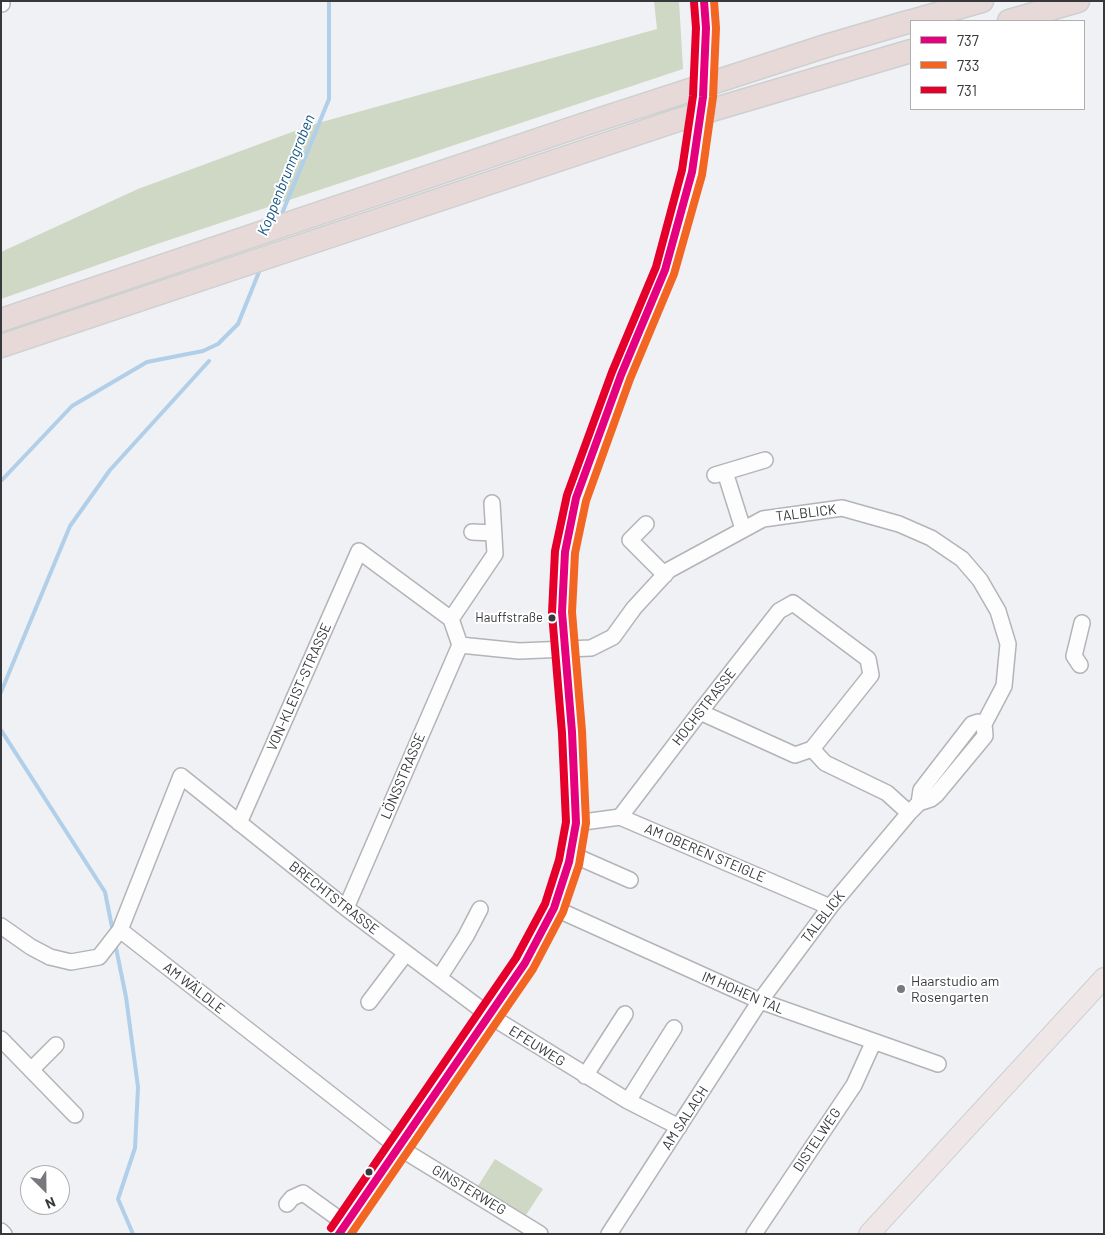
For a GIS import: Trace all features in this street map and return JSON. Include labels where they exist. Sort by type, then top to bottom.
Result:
[{"type":"highway","points":[[915,20],[982,1]]},
{"type":"highway","points":[[1012,20],[1078,1]]},
{"type":"highway","points":[[1,320],[586,124],[829,45],[910,21]]},
{"type":"highway","points":[[1,346],[669,123],[910,50]]},
{"type":"main road","points":[[869,1234],[1104,978]]},
{"type":"street","points":[[287,1204],[292,1198],[303,1193],[343,1229],[525,963],[554,908],[571,854],[576,823],[572,732],[562,607],[565,552],[576,498],[621,375],[665,270],[695,158],[703,97],[706,28],[704,1]]},
{"type":"street","points":[[743,529],[720,473],[765,460]]},
{"type":"street","points":[[492,503],[495,554],[451,619],[460,645],[519,651],[564,649]]},
{"type":"street","name":"TALBLICK","points":[[564,649],[591,648],[613,637],[634,608],[670,570],[743,529],[763,519],[842,508],[931,538],[962,559],[980,580],[998,611],[1008,644],[1004,686],[984,724],[985,736],[931,800],[914,808],[830,907],[760,1001]]},
{"type":"street","points":[[646,524],[630,540],[665,575]]},
{"type":"street","points":[[472,532],[494,533]]},
{"type":"street","name":"VON-KLEIST-STRASSE","points":[[239,823],[359,551],[451,619]]},
{"type":"street","name":"HOCHSTRASSE","points":[[620,817],[779,611],[792,603],[868,659],[871,675],[812,749]]},
{"type":"street","points":[[1080,665],[1074,656],[1082,622]]},
{"type":"street","name":"LÖNSSTRASSE","points":[[346,908],[460,645]]},
{"type":"street","points":[[700,712],[795,754],[812,749],[825,763],[914,808]]},
{"type":"street","name":"BRECHTSTRASSE","points":[[120,930],[181,776],[346,908],[490,1016]]},
{"type":"street","points":[[576,823],[620,817]]},
{"type":"street","name":"AM OBEREN STEIGLE","points":[[620,817],[830,907]]},
{"type":"street","points":[[571,854],[630,880]]},
{"type":"street","name":"IM HOHEN TAL","points":[[554,908],[760,1001],[873,1043],[938,1064]]},
{"type":"street","points":[[439,978],[466,936],[480,909]]},
{"type":"street","points":[[1,926],[31,947],[50,957],[71,962],[99,957],[120,930]]},
{"type":"street","name":"AM WÄLDLE","points":[[120,930],[398,1147]]},
{"type":"street","points":[[369,1002],[406,953]]},
{"type":"street","name":"AM SALACH","points":[[609,1234],[760,1001]]},
{"type":"street","points":[[585,1076],[625,1014]]},
{"type":"street","name":"EFEUWEG","points":[[490,1016],[585,1076],[679,1127]]},
{"type":"street","points":[[628,1101],[674,1028]]},
{"type":"street","points":[[1,1039],[75,1115]]},
{"type":"street","name":"DISTELWEG","points":[[754,1234],[854,1085],[873,1043]]},
{"type":"street","points":[[32,1070],[56,1045]]},
{"type":"street","name":"GINSTERWEG","points":[[398,1147],[540,1234]]},
{"type":"green space","points":[[654,1],[679,1],[683,69],[157,244],[1,299],[1,252],[138,189],[311,125],[657,29]]},
{"type":"green space","points":[[495,1159],[543,1189],[526,1215],[478,1186]]},
{"type":"waterway","name":"Koppenbrunngraben","points":[[281,216],[329,99],[329,1]]},
{"type":"waterway","points":[[1,481],[72,406],[147,362],[203,351],[218,344],[238,324],[261,267]]},
{"type":"waterway","points":[[1,692],[70,526],[110,470],[209,361]]},
{"type":"waterway","points":[[1,730],[105,892],[113,932]]},
{"type":"waterway","points":[[115,943],[126,997],[138,1087],[135,1148],[118,1199],[133,1234]]},
{"type":"transit line","name":"737","points":[[339,1234],[525,963],[554,908],[569,862],[576,823],[572,732],[562,612],[565,552],[576,498],[621,375],[665,270],[692,172],[703,97],[706,28],[704,1]]},
{"type":"transit line","name":"733","points":[[351,1234],[533,969],[563,912],[579,865],[586,823],[582,731],[572,612],[575,553],[586,501],[630,379],[674,274],[702,175],[713,97],[716,28],[714,1]]},
{"type":"transit line","name":"731","points":[[331,1228],[516,958],[545,904],[559,860],[566,822],[562,733],[552,613],[555,551],[567,495],[612,372],[656,267],[682,170],[693,96],[696,28],[694,2]]},
{"type":"place","name":"Hauffstraße","points":[[552,618]]},
{"type":"place","name":"Haarstudio am Rosengarten","points":[[901,989]]}]
